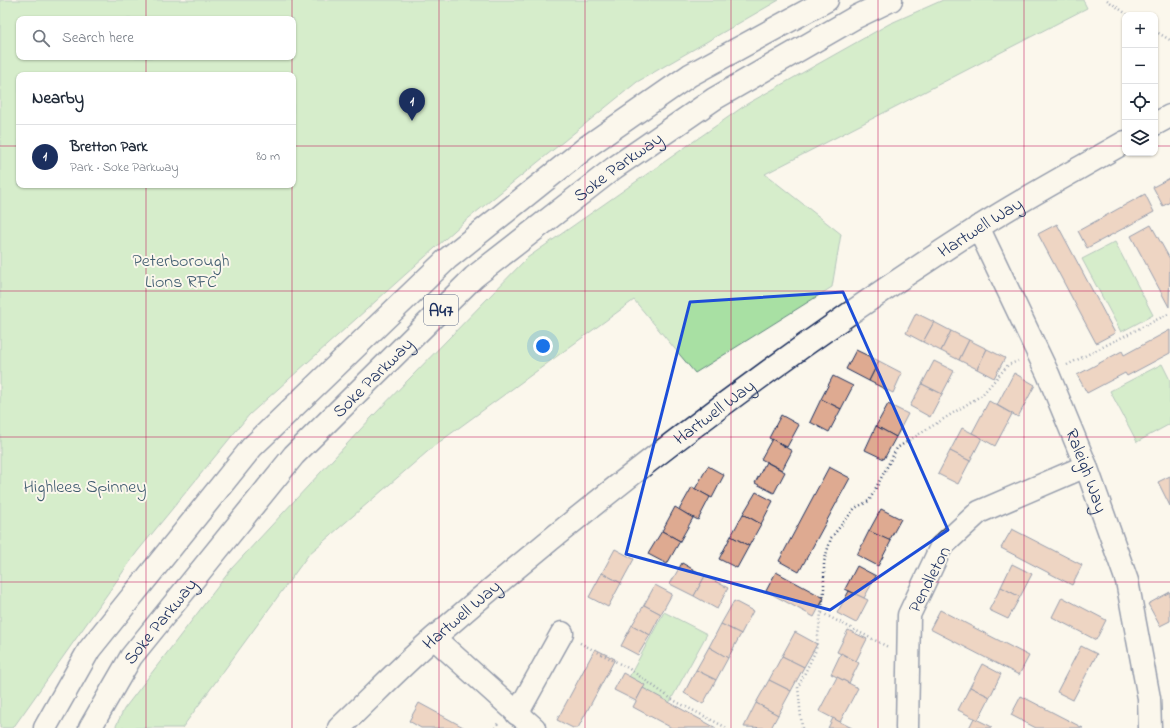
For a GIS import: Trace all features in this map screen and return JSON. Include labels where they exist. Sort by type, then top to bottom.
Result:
[{"type":"main road","name":"Soke Parkway","points":[[45,728],[89,650],[252,447],[446,259],[588,146],[684,80],[827,0]]},
{"type":"main road","name":"Soke Parkway","points":[[90,728],[131,657],[294,455],[474,277],[614,168],[714,99],[856,16],[891,0]]},
{"type":"main road","points":[[1158,122],[1170,116]]},
{"type":"main road","name":"Hartwell Way","points":[[339,728],[434,638],[595,503],[785,359],[898,280],[978,227],[1122,144]]},
{"type":"main road","name":"Raleigh Way","points":[[978,227],[1045,367],[1086,466],[1127,581],[1149,698],[1150,728]]},
{"type":"main road","name":"Pendleton","points":[[907,728],[908,615],[941,547],[979,512],[1086,466]]},
{"type":"main road","points":[[434,638],[526,721],[562,633]]},
{"type":"path","points":[[1107,0],[1124,12]]},
{"type":"path","points":[[1158,33],[1170,40]]},
{"type":"path","points":[[802,728],[798,687],[816,650],[822,613],[824,562],[831,538],[855,508],[869,501],[897,448],[982,396],[1008,365],[1021,360],[1045,367],[1170,314]]},
{"type":"path","points":[[822,613],[908,657]]},
{"type":"path","points":[[562,633],[628,668],[673,700],[727,728]]},
{"type":"highlighted area","points":[[843,292],[948,530],[830,610],[626,554],[690,302]]},
{"type":"green space","points":[[0,0],[779,0],[637,82],[464,222],[249,415],[137,552],[13,728],[0,728]]},
{"type":"green space","points":[[943,0],[1083,0],[1087,8],[765,174],[841,234],[832,287],[695,373],[634,300],[434,446],[309,554],[182,728],[115,728],[124,709],[232,568],[372,417],[527,258],[747,104],[889,24]]},
{"type":"green space","points":[[1115,242],[1153,315],[1121,332],[1082,259]]},
{"type":"green space","points":[[1162,364],[1170,380],[1170,424],[1137,442],[1110,391]]},
{"type":"green space","points":[[664,612],[707,634],[668,705],[627,681]]},
{"type":"building","points":[[1170,178],[1170,202],[1163,206],[1153,187]]},
{"type":"building","points":[[1145,194],[1154,212],[1087,248],[1078,231]]},
{"type":"building","points":[[1057,224],[1115,333],[1096,343],[1038,234]]},
{"type":"building","points":[[1151,225],[1170,259],[1169,307],[1131,236]]},
{"type":"building","points":[[916,313],[934,322],[923,342],[906,333]]},
{"type":"building","points":[[934,322],[951,331],[941,351],[923,342]]},
{"type":"building","points":[[1170,330],[1170,353],[1127,376],[1125,373],[1087,393],[1077,375],[1122,351],[1124,355]]},
{"type":"building","points":[[951,331],[969,340],[959,360],[941,351]]},
{"type":"building","points":[[969,340],[987,349],[977,369],[959,360]]},
{"type":"building","points":[[987,349],[1005,358],[994,378],[977,369]]},
{"type":"building","points":[[856,350],[879,361],[869,381],[846,369]]},
{"type":"building","points":[[879,361],[902,373],[893,393],[869,381]]},
{"type":"building","points":[[934,361],[954,371],[942,394],[922,384]]},
{"type":"building","points":[[1014,373],[1035,385],[1018,417],[997,405]]},
{"type":"building","points":[[833,376],[853,386],[841,409],[821,399]]},
{"type":"building","points":[[922,384],[942,394],[930,417],[910,406]]},
{"type":"building","points":[[821,399],[841,409],[829,432],[810,422]]},
{"type":"building","points":[[989,401],[1012,414],[995,446],[972,433]]},
{"type":"building","points":[[888,404],[908,414],[896,437],[876,426]]},
{"type":"building","points":[[781,415],[799,425],[787,447],[769,438]]},
{"type":"building","points":[[876,426],[896,437],[884,459],[865,450]]},
{"type":"building","points":[[962,428],[982,438],[970,461],[950,451]]},
{"type":"building","points":[[772,439],[792,451],[782,470],[761,459]]},
{"type":"building","points":[[950,451],[970,461],[958,484],[938,474]]},
{"type":"building","points":[[766,462],[785,472],[774,493],[755,483]]},
{"type":"building","points":[[708,466],[724,475],[712,498],[695,489]]},
{"type":"building","points":[[829,467],[850,478],[799,572],[779,561]]},
{"type":"building","points":[[1170,476],[1170,506],[1158,482]]},
{"type":"building","points":[[692,487],[710,497],[698,520],[679,510]]},
{"type":"building","points":[[756,492],[773,501],[761,524],[743,514]]},
{"type":"building","points":[[675,507],[693,518],[680,541],[662,531]]},
{"type":"building","points":[[881,509],[901,519],[889,541],[869,531]]},
{"type":"building","points":[[743,514],[761,524],[749,546],[731,536]]},
{"type":"building","points":[[1012,529],[1082,565],[1072,585],[1001,548]]},
{"type":"building","points":[[662,531],[680,541],[667,564],[648,554]]},
{"type":"building","points":[[869,531],[891,541],[878,566],[857,555]]},
{"type":"building","points":[[731,536],[749,546],[737,568],[719,559]]},
{"type":"building","points":[[615,549],[634,559],[621,583],[602,573]]},
{"type":"building","points":[[682,563],[705,576],[694,596],[670,584]]},
{"type":"building","points":[[1012,564],[1032,574],[1020,597],[1001,587]]},
{"type":"building","points":[[857,566],[876,576],[864,598],[845,589]]},
{"type":"building","points":[[776,572],[824,598],[814,617],[766,591]]},
{"type":"building","points":[[602,573],[621,583],[608,607],[589,597]]},
{"type":"building","points":[[705,576],[728,588],[717,609],[694,596]]},
{"type":"building","points":[[655,585],[672,594],[661,614],[644,605]]},
{"type":"building","points":[[1001,587],[1020,597],[1008,619],[989,610]]},
{"type":"building","points":[[849,591],[868,600],[856,623],[837,613]]},
{"type":"building","points":[[1170,592],[1170,621],[1160,626],[1148,604]]},
{"type":"building","points":[[1062,597],[1106,620],[1096,640],[1052,617]]},
{"type":"building","points":[[734,601],[753,611],[741,634],[721,624]]},
{"type":"building","points":[[644,605],[661,614],[650,635],[632,625]]},
{"type":"building","points":[[940,610],[1029,656],[1019,675],[930,629]]},
{"type":"building","points":[[721,624],[741,634],[728,658],[709,647]]},
{"type":"building","points":[[632,625],[650,635],[638,655],[621,646]]},
{"type":"building","points":[[848,630],[867,639],[856,661],[837,652]]},
{"type":"building","points":[[795,632],[817,644],[804,667],[782,656]]},
{"type":"building","points":[[1081,646],[1097,654],[1073,700],[1057,692]]},
{"type":"building","points":[[709,647],[728,658],[716,680],[696,670]]},
{"type":"building","points":[[595,649],[615,659],[578,728],[573,728],[557,720]]},
{"type":"building","points":[[841,653],[859,663],[849,683],[831,674]]},
{"type":"building","points":[[782,656],[804,667],[791,691],[769,680]]},
{"type":"building","points":[[982,664],[1001,674],[990,697],[970,687]]},
{"type":"building","points":[[696,670],[716,680],[703,704],[684,693]]},
{"type":"building","points":[[623,673],[645,685],[636,701],[614,690]]},
{"type":"building","points":[[837,677],[858,688],[840,722],[819,711]]},
{"type":"building","points":[[769,680],[791,691],[778,715],[756,703]]},
{"type":"building","points":[[970,687],[990,697],[978,720],[958,710]]},
{"type":"building","points":[[643,688],[716,728],[672,728],[633,707]]},
{"type":"building","points":[[1021,696],[1083,728],[1036,728],[1011,715]]},
{"type":"building","points":[[419,703],[465,728],[421,728],[409,721]]},
{"type":"building","points":[[756,703],[778,715],[771,728],[744,727]]},
{"type":"building","points":[[833,718],[840,722],[852,728],[828,728]]},
{"type":"building","points":[[974,718],[992,727],[969,728]]},
{"type":"place","name":"Bretton Park","points":[[412,121]]},
{"type":"park label","name":"Peterborough Lions RFC","points":[[181,270]]},
{"type":"park label","name":"Highlees Spinney","points":[[85,486]]}]
